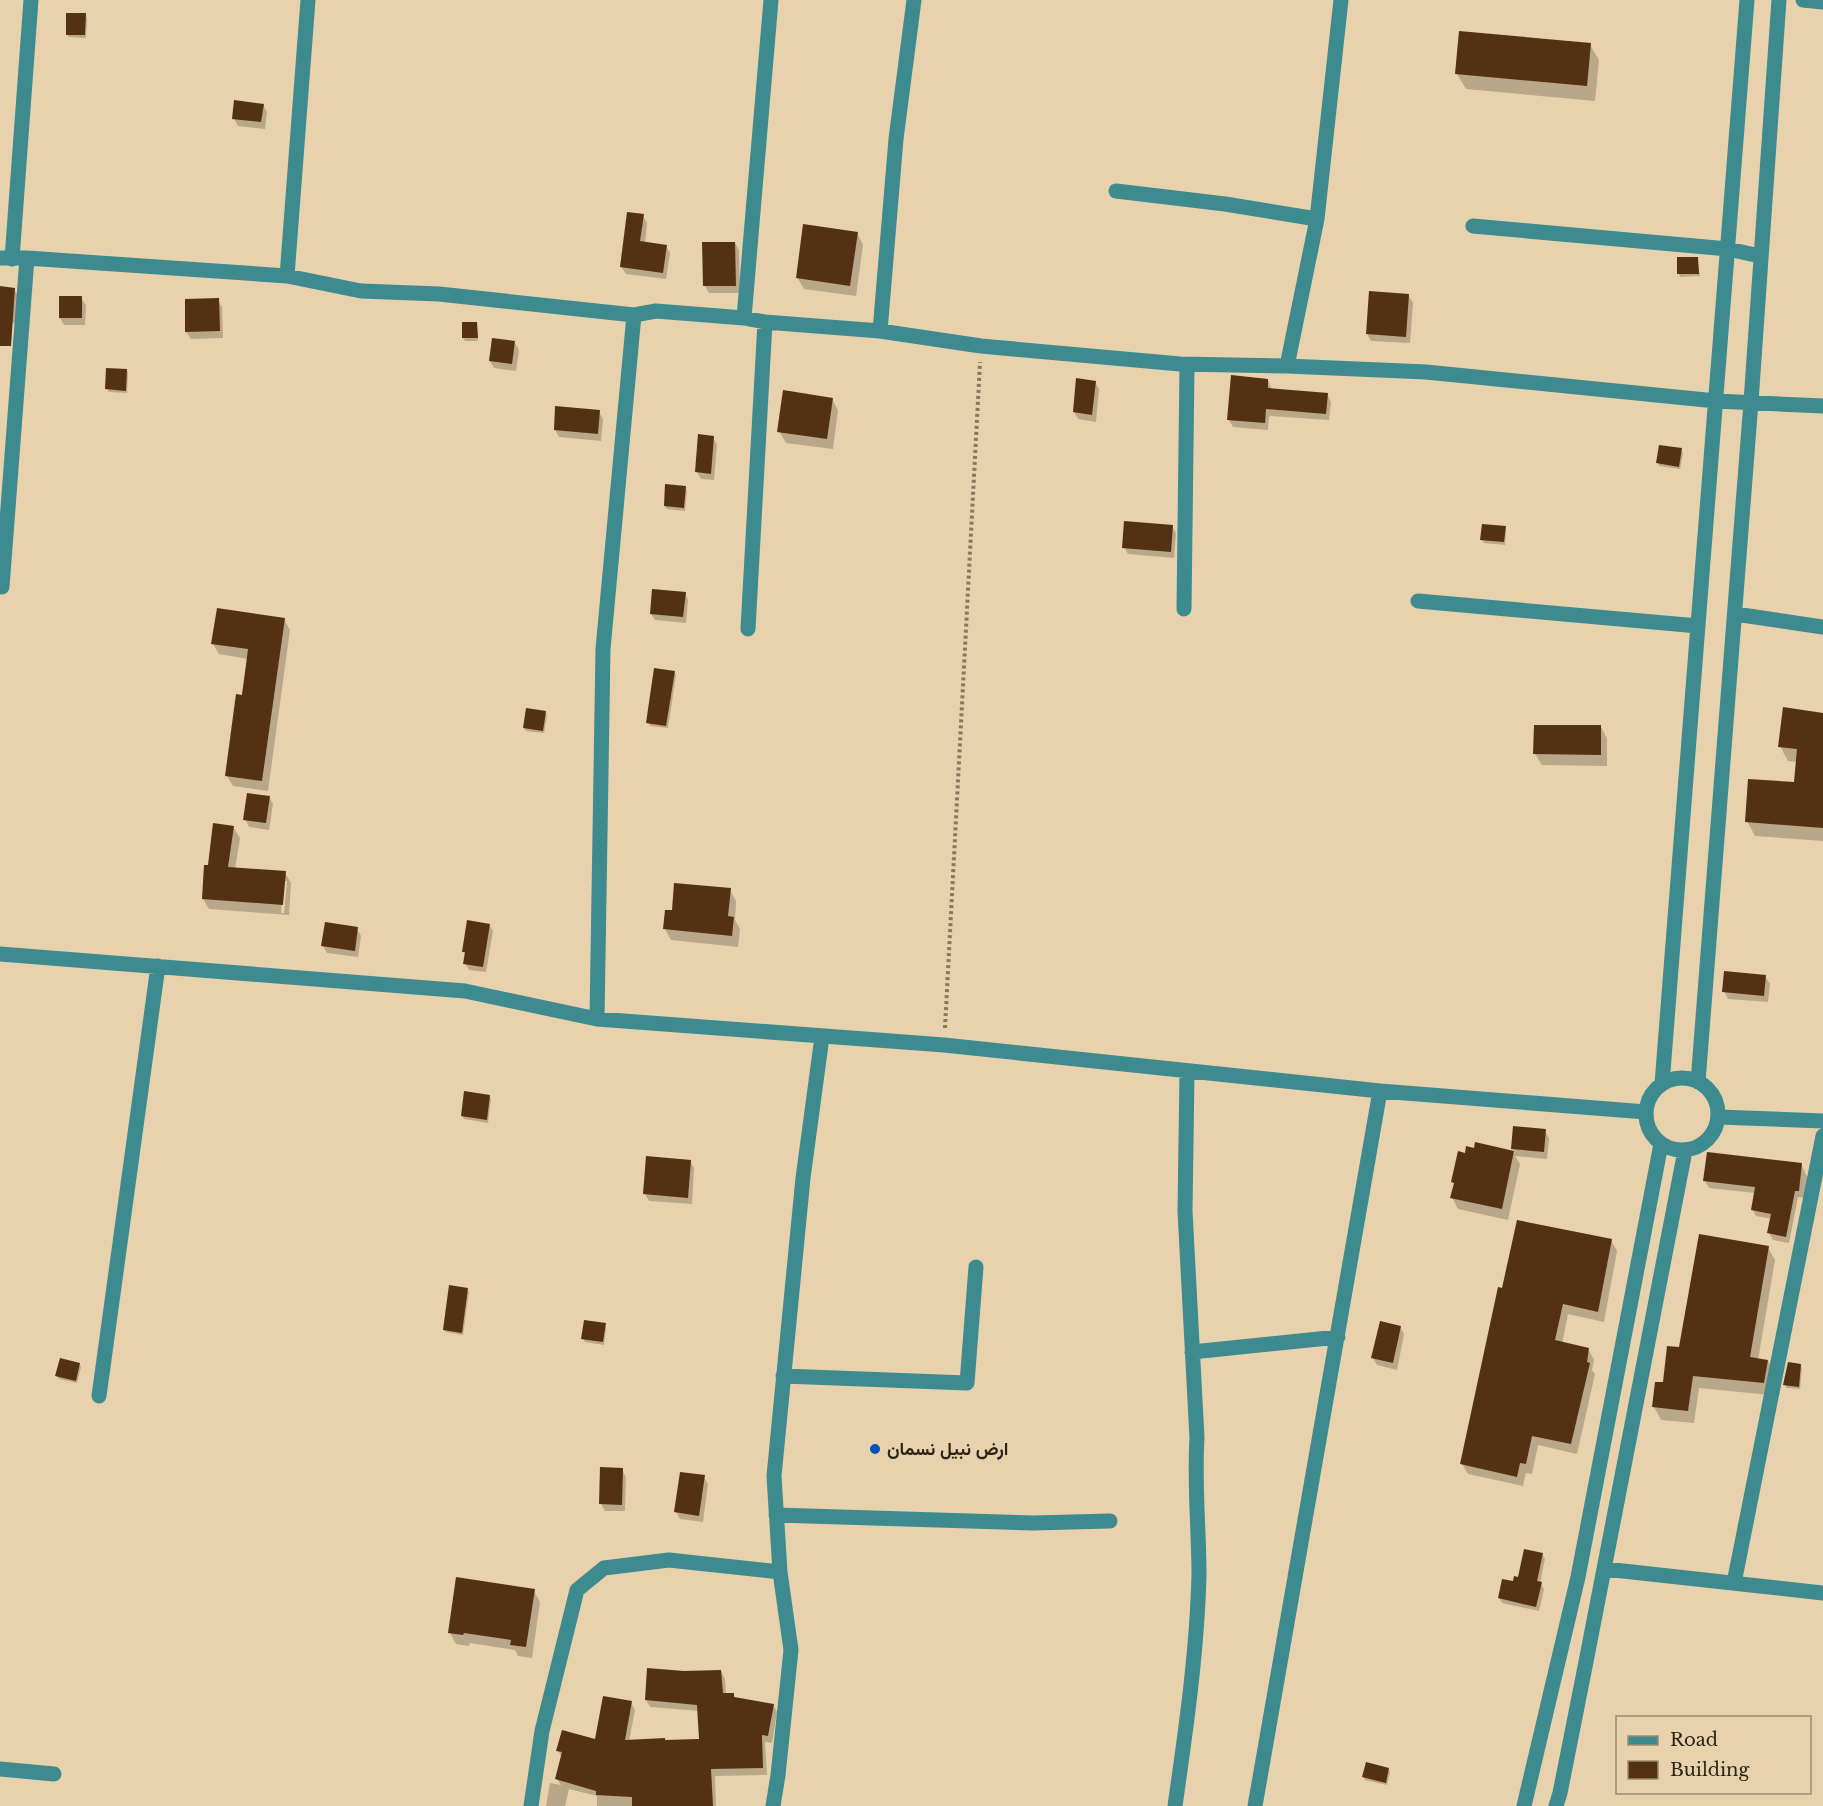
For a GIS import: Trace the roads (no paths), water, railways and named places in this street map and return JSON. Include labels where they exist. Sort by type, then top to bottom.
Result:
[{"type":"street","points":[[2,587],[13,258],[31,0]]},
{"type":"street","points":[[287,276],[308,0]]},
{"type":"street","points":[[744,318],[771,0]]},
{"type":"street","points":[[880,331],[896,139],[914,0]]},
{"type":"street","points":[[1287,366],[1317,219],[1341,0]]},
{"type":"street","points":[[1662,1084],[1747,0]]},
{"type":"street","points":[[1698,1082],[1751,402],[1779,0]]},
{"type":"street","points":[[1803,0],[1823,2]]},
{"type":"street","points":[[1116,191],[1225,204],[1317,219]]},
{"type":"street","points":[[1473,226],[1728,249],[1760,256]]},
{"type":"street","points":[[13,258],[287,276],[361,291],[439,294],[634,315],[656,311],[744,318],[765,322],[880,331],[981,346],[1187,364],[1426,372],[1716,401],[1823,406]]},
{"type":"street","points":[[597,1019],[603,649],[634,315]]},
{"type":"street","points":[[748,628],[765,322]]},
{"type":"street","points":[[1184,609],[1187,364]]},
{"type":"street","points":[[1418,601],[1698,626]]},
{"type":"street","points":[[1734,614],[1823,627]]},
{"type":"street","points":[[0,954],[465,991],[597,1019],[944,1045],[1380,1091],[1646,1112]]},
{"type":"street","points":[[99,1396],[158,966]]},
{"type":"street","points":[[773,1806],[791,1650],[780,1572],[774,1476],[802,1178],[822,1037]]},
{"type":"street","points":[[1175,1806],[1190,1701],[1199,1574],[1195,1475],[1197,1438],[1185,1210],[1187,1072]]},
{"type":"street","points":[[1680,1078],[1698,1082],[1714,1096],[1718,1117],[1716,1127],[1704,1143],[1695,1148],[1673,1150],[1661,1144],[1653,1136],[1647,1124],[1648,1101],[1653,1091],[1662,1084],[1680,1078]]},
{"type":"street","points":[[1255,1806],[1380,1091]]},
{"type":"street","points":[[1718,1117],[1823,1121]]},
{"type":"street","points":[[1734,1583],[1823,1136]]},
{"type":"street","points":[[1524,1806],[1578,1577],[1661,1144]]},
{"type":"street","points":[[1556,1806],[1605,1569],[1685,1150]]},
{"type":"street","points":[[783,1376],[967,1383],[976,1268]]},
{"type":"street","points":[[1192,1352],[1338,1336]]},
{"type":"street","points":[[776,1515],[1033,1523],[1110,1521]]},
{"type":"street","points":[[531,1806],[542,1731],[578,1590],[604,1568],[669,1560],[780,1572]]},
{"type":"street","points":[[1605,1569],[1823,1593]]},
{"type":"street","points":[[0,1769],[54,1774]]},
{"type":"place","name":"ارض نبيل نسمان","points":[[875,1449]]}]
